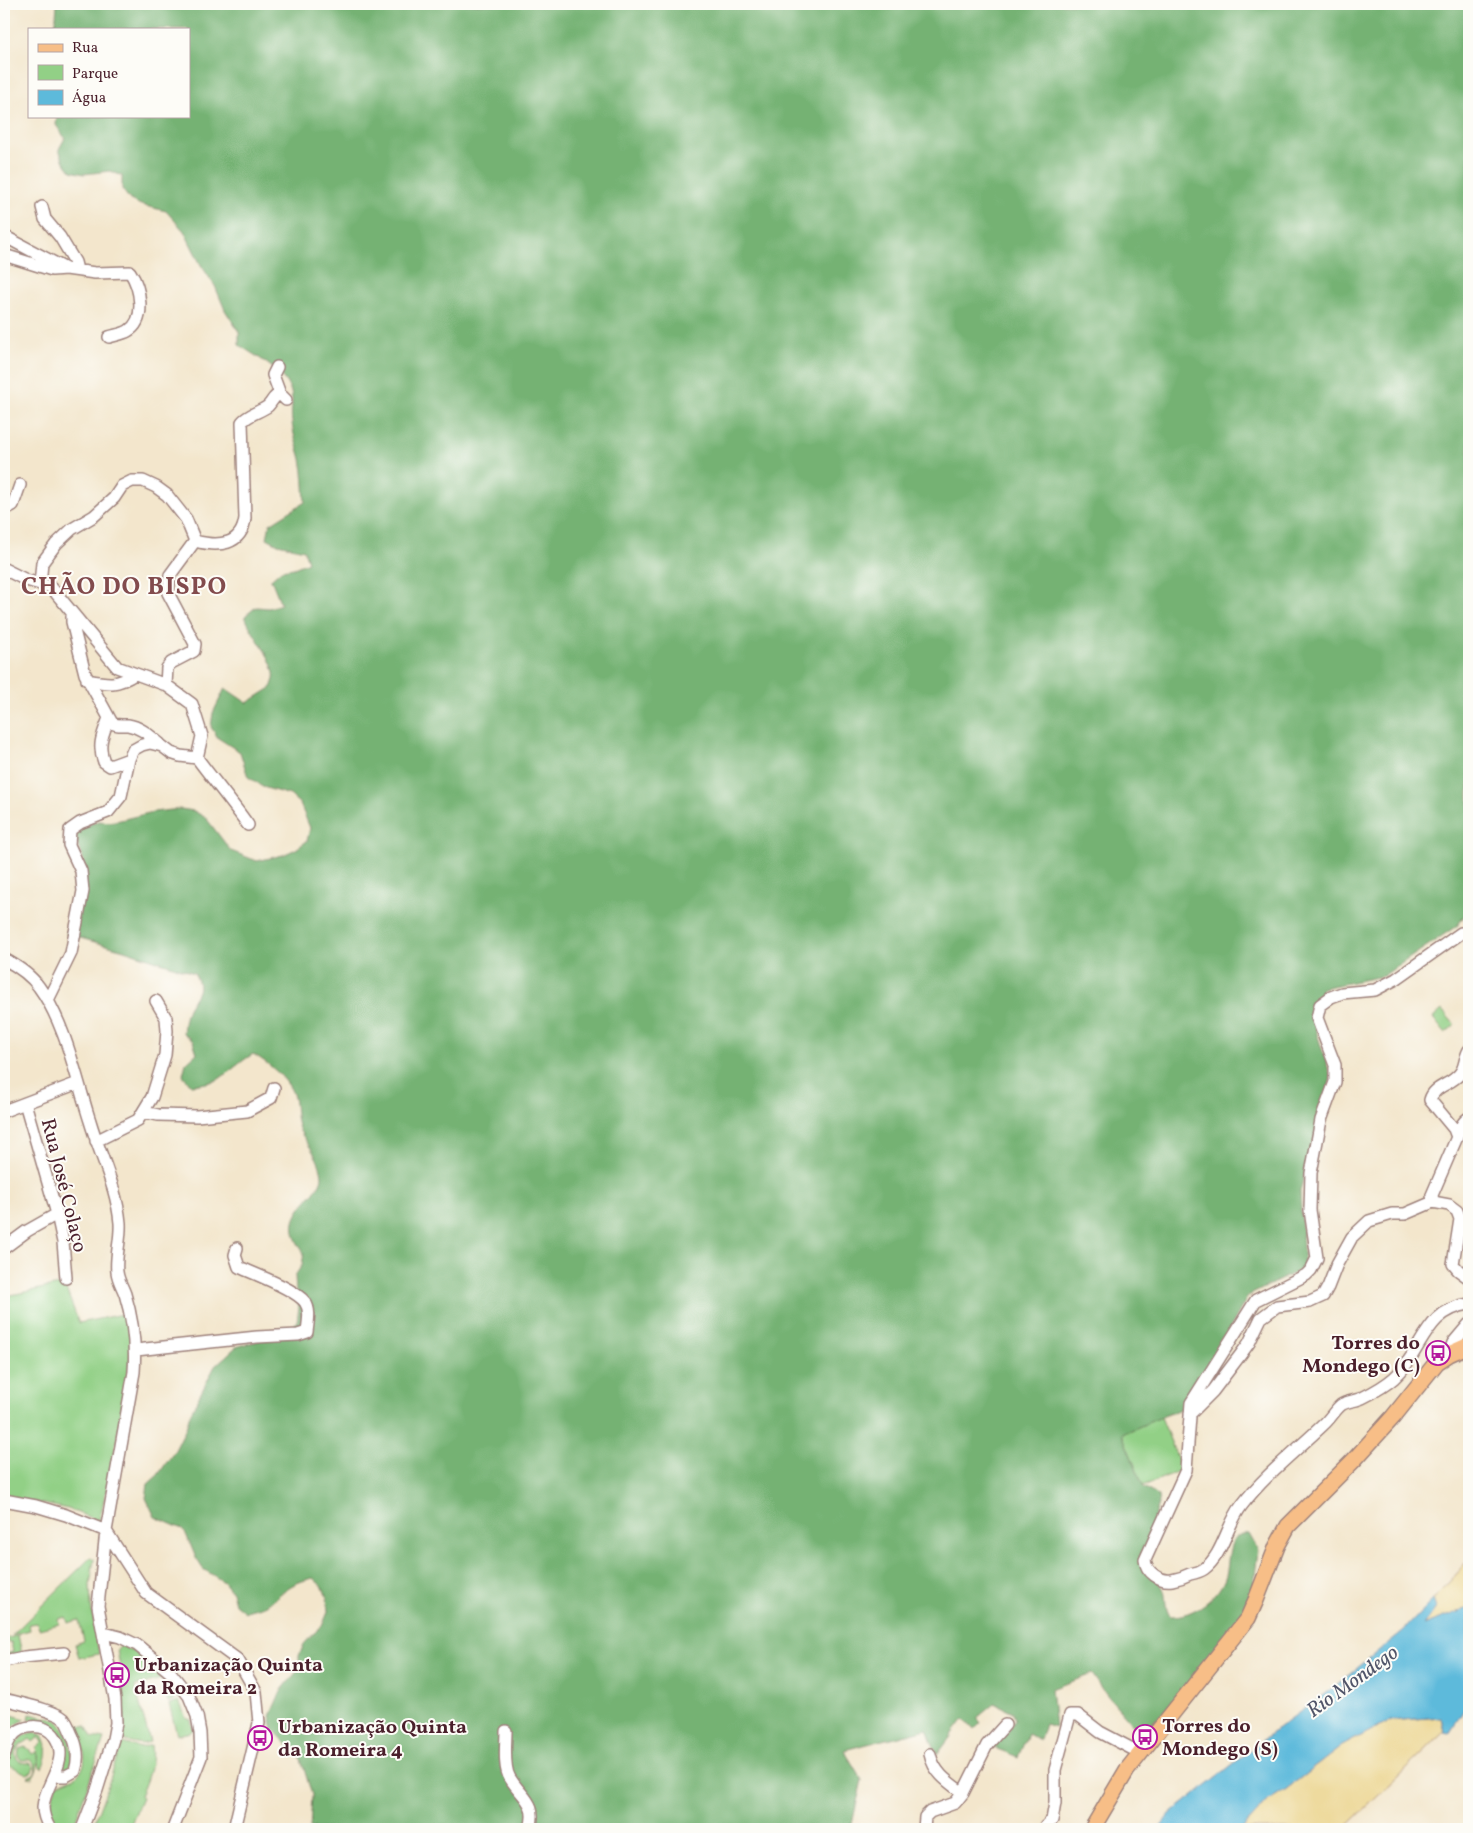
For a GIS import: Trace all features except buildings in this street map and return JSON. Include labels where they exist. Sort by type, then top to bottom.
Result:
[{"type":"main road","points":[[1092,1829],[1127,1770],[1248,1618],[1277,1546],[1288,1526],[1394,1417],[1431,1368],[1449,1354],[1469,1345]]},
{"type":"street","points":[[42,206],[45,219],[60,237],[75,262],[72,269]]},
{"type":"street","points":[[4,236],[72,269]]},
{"type":"street","points":[[4,255],[52,270],[72,269],[95,273],[130,272],[135,279],[139,300],[138,319],[129,331],[109,337]]},
{"type":"street","points":[[195,541],[218,544],[235,539],[244,528],[242,422],[247,417],[267,406],[276,395],[283,397],[273,375],[277,367]]},
{"type":"street","points":[[40,584],[42,563],[56,544],[72,529],[94,516],[114,498],[122,486],[132,481],[143,481],[167,495],[186,518],[195,541]]},
{"type":"street","points":[[4,510],[13,505],[20,485]]},
{"type":"street","points":[[166,684],[167,668],[171,663],[194,651],[195,644],[168,592],[170,575],[195,541]]},
{"type":"street","points":[[4,569],[26,580],[51,587],[117,667],[166,684],[192,704],[202,736],[197,758]]},
{"type":"street","points":[[72,612],[72,622],[87,680],[102,702],[109,718],[115,725],[127,725],[146,732],[171,753],[197,758],[217,785],[232,801],[248,825]]},
{"type":"street","points":[[87,680],[118,683],[136,674]]},
{"type":"street","points":[[109,718],[102,738],[101,755],[104,762],[110,766],[129,759]]},
{"type":"street","points":[[48,1000],[71,953],[83,891],[81,871],[69,845],[70,830],[80,823],[108,812],[121,796],[129,759],[133,750],[142,744],[150,743],[162,746]]},
{"type":"street","points":[[1469,933],[1461,933],[1396,979],[1375,990],[1342,993],[1331,997],[1320,1006],[1317,1018],[1335,1065],[1335,1082],[1321,1120],[1311,1173],[1310,1210],[1317,1258],[1306,1275],[1256,1300],[1191,1403],[1186,1470],[1145,1560],[1145,1566],[1148,1570],[1164,1580],[1172,1580],[1204,1570],[1218,1556],[1228,1529],[1242,1505],[1290,1456],[1342,1404],[1363,1398],[1394,1378],[1413,1356],[1425,1333],[1439,1316],[1455,1306],[1469,1304]]},
{"type":"street","points":[[4,959],[21,968],[38,985],[48,1000],[62,1032],[96,1141],[111,1182],[120,1237],[118,1275],[133,1326],[136,1350],[134,1372],[106,1531],[98,1606],[115,1699],[116,1723],[113,1740],[97,1790],[82,1829]]},
{"type":"street","points":[[96,1141],[138,1120],[152,1097],[165,1055],[167,1031],[166,1018],[156,1000]]},
{"type":"street","points":[[1456,1137],[1454,1129],[1430,1100],[1432,1094],[1456,1078],[1465,1066],[1469,1050]]},
{"type":"street","points":[[4,1110],[78,1083]]},
{"type":"street","points":[[143,1112],[198,1116],[247,1111],[272,1098],[274,1088]]},
{"type":"street","name":"Rua José Colaço","points":[[25,1102],[57,1214],[63,1242],[66,1278]]},
{"type":"street","points":[[1433,1202],[1432,1196],[1456,1137],[1462,1125],[1469,1118]]},
{"type":"street","points":[[1189,1414],[1213,1390],[1242,1354],[1261,1318],[1276,1306],[1310,1302],[1323,1296],[1337,1264],[1352,1237],[1370,1221],[1392,1214],[1404,1214],[1433,1202],[1449,1206],[1456,1211],[1464,1223],[1453,1264],[1469,1278]]},
{"type":"street","points":[[4,1248],[57,1214]]},
{"type":"street","points":[[136,1350],[257,1336],[298,1335],[307,1332],[309,1315],[306,1302],[296,1293],[239,1267],[235,1255],[237,1248]]},
{"type":"street","points":[[1449,1354],[1453,1342],[1469,1324]]},
{"type":"street","points":[[4,1500],[36,1506],[66,1515],[106,1531],[146,1593],[238,1660],[256,1692],[259,1723],[234,1829]]},
{"type":"street","points":[[104,1633],[120,1637],[136,1645],[170,1672],[189,1696],[197,1716],[201,1757],[173,1829]]},
{"type":"street","points":[[4,1661],[64,1653]]},
{"type":"street","points":[[4,1699],[47,1711],[62,1717],[66,1722],[77,1748],[78,1762],[75,1772],[66,1776],[54,1776]]},
{"type":"street","points":[[1043,1829],[1052,1820],[1055,1803],[1055,1770],[1070,1715],[1078,1715],[1100,1732],[1140,1753]]},
{"type":"street","points":[[924,1829],[925,1817],[930,1812],[955,1803],[963,1793],[987,1744],[1005,1725]]},
{"type":"street","points":[[4,1756],[11,1737],[27,1727],[38,1726],[55,1737],[59,1761],[43,1806],[45,1819],[50,1829]]},
{"type":"street","points":[[506,1731],[508,1777],[531,1804],[532,1822],[530,1829]]},
{"type":"street","points":[[930,1754],[938,1774],[963,1793]]},
{"type":"green space","points":[[57,4],[1469,4],[1469,909],[1458,925],[1383,976],[1322,988],[1311,1015],[1331,1077],[1300,1191],[1304,1268],[1248,1296],[1187,1406],[1122,1434],[1143,1486],[1158,1497],[1159,1504],[1144,1548],[1142,1562],[1163,1588],[1170,1616],[1188,1613],[1196,1609],[1212,1598],[1218,1591],[1226,1575],[1230,1548],[1236,1537],[1242,1534],[1249,1534],[1258,1550],[1252,1602],[1147,1741],[1107,1695],[1092,1674],[1051,1689],[1055,1727],[1045,1724],[1040,1740],[1028,1734],[1018,1757],[992,1747],[1010,1729],[1015,1720],[1013,1712],[995,1703],[977,1718],[981,1723],[974,1730],[964,1719],[937,1755],[927,1729],[844,1750],[862,1780],[852,1824],[855,1829],[310,1829],[312,1795],[301,1759],[273,1729],[270,1716],[281,1691],[299,1669],[299,1656],[304,1644],[323,1624],[328,1612],[327,1598],[323,1587],[313,1578],[305,1580],[288,1588],[266,1605],[245,1612],[235,1604],[232,1592],[224,1582],[203,1569],[186,1534],[180,1528],[155,1517],[146,1498],[148,1484],[158,1475],[174,1452],[186,1428],[190,1414],[215,1366],[236,1347],[289,1332],[297,1321],[299,1307],[295,1276],[302,1265],[304,1253],[295,1235],[294,1221],[301,1208],[320,1183],[322,1179],[321,1170],[317,1158],[298,1126],[293,1094],[290,1088],[282,1077],[264,1061],[253,1054],[219,1079],[205,1083],[191,1085],[183,1075],[186,1063],[197,1053],[193,1041],[183,1033],[187,1011],[199,986],[194,973],[124,950],[66,934],[85,872],[77,839],[78,829],[98,821],[112,822],[153,812],[181,809],[194,811],[206,818],[231,851],[257,861],[283,855],[307,841],[310,828],[300,804],[290,795],[266,788],[248,777],[240,752],[218,738],[211,727],[213,713],[225,688],[247,703],[271,688],[274,678],[272,665],[245,616],[256,607],[269,608],[281,604],[271,579],[281,570],[294,568],[308,562],[304,550],[278,544],[267,538],[270,524],[305,502],[303,470],[294,436],[291,391],[280,374],[239,345],[239,332],[225,310],[215,286],[201,265],[184,231],[166,211],[141,205],[130,200],[122,189],[122,176],[110,171],[84,174],[71,171],[64,162],[59,149],[65,138],[56,125],[57,118],[190,118],[190,28],[55,28]]},
{"type":"green space","points":[[1442,1010],[1455,1025],[1445,1033],[1433,1018]]},
{"type":"green space","points":[[64,1284],[79,1323],[127,1313],[131,1347],[128,1371],[112,1466],[99,1521],[68,1509],[4,1496],[4,1293],[6,1296]]},
{"type":"green space","points":[[1161,1417],[1182,1470],[1143,1486],[1122,1434]]},
{"type":"green space","points":[[90,1558],[94,1559],[90,1585],[91,1606],[99,1654],[79,1658],[75,1644],[84,1641],[79,1620],[68,1623],[66,1617],[58,1619],[59,1624],[39,1629],[37,1623],[29,1624],[30,1630],[12,1635]]},
{"type":"green space","points":[[18,1635],[22,1654],[7,1655],[13,1652],[11,1642],[4,1642]]},
{"type":"green space","points":[[121,1646],[133,1651],[166,1677],[170,1688],[178,1698],[168,1702],[162,1679],[135,1686],[150,1742],[141,1744],[122,1740],[124,1695],[117,1650]]},
{"type":"green space","points":[[179,1701],[186,1718],[191,1720],[193,1730],[177,1735],[169,1704]]},
{"type":"green space","points":[[4,1713],[26,1719],[9,1728],[4,1726]]},
{"type":"green space","points":[[30,1714],[54,1719],[62,1726],[72,1751],[69,1768],[63,1768],[65,1749],[60,1733],[48,1723],[39,1720],[29,1720]]},
{"type":"green space","points":[[75,1725],[86,1726],[92,1737],[104,1739],[73,1828],[59,1829],[52,1819],[51,1813],[51,1802],[57,1785],[75,1777],[83,1766],[84,1752]]},
{"type":"green space","points":[[34,1732],[42,1735],[46,1747],[46,1755],[42,1768],[40,1767],[37,1748],[43,1742],[39,1737],[33,1742],[30,1739],[18,1747],[15,1753],[18,1760],[30,1763],[34,1767],[32,1772],[27,1774],[8,1764],[19,1740]]},
{"type":"green space","points":[[122,1743],[141,1748],[151,1745],[151,1765],[140,1796],[142,1798],[129,1829],[92,1829],[106,1791]]},
{"type":"green space","points":[[25,1747],[32,1754],[37,1752],[38,1765],[36,1771],[35,1764],[30,1760],[21,1760],[18,1756],[19,1749]]},
{"type":"sand","points":[[1469,1560],[1469,1608],[1424,1625],[1436,1608],[1433,1600]]},
{"type":"sand","points":[[1441,1717],[1444,1732],[1344,1829],[1242,1829],[1269,1800],[1342,1746],[1389,1721]]},
{"type":"water","name":"Rio Mondego","points":[[1433,1600],[1436,1608],[1424,1625],[1469,1608],[1469,1702],[1449,1733],[1444,1732],[1441,1717],[1389,1721],[1342,1746],[1269,1800],[1242,1829],[1158,1829],[1170,1814],[1403,1631]]},
{"type":"place","name":"Torres do Mondego (C)","points":[[1438,1353]]},
{"type":"place","name":"Urbanização Quinta da Romeira 2","points":[[117,1675]]},
{"type":"place","name":"Torres do Mondego (S)","points":[[1145,1737]]},
{"type":"place","name":"Urbanização Quinta da Romeira 4","points":[[260,1738]]},
{"type":"district","name":"CHÃO DO BISPO","points":[[124,585]]}]
